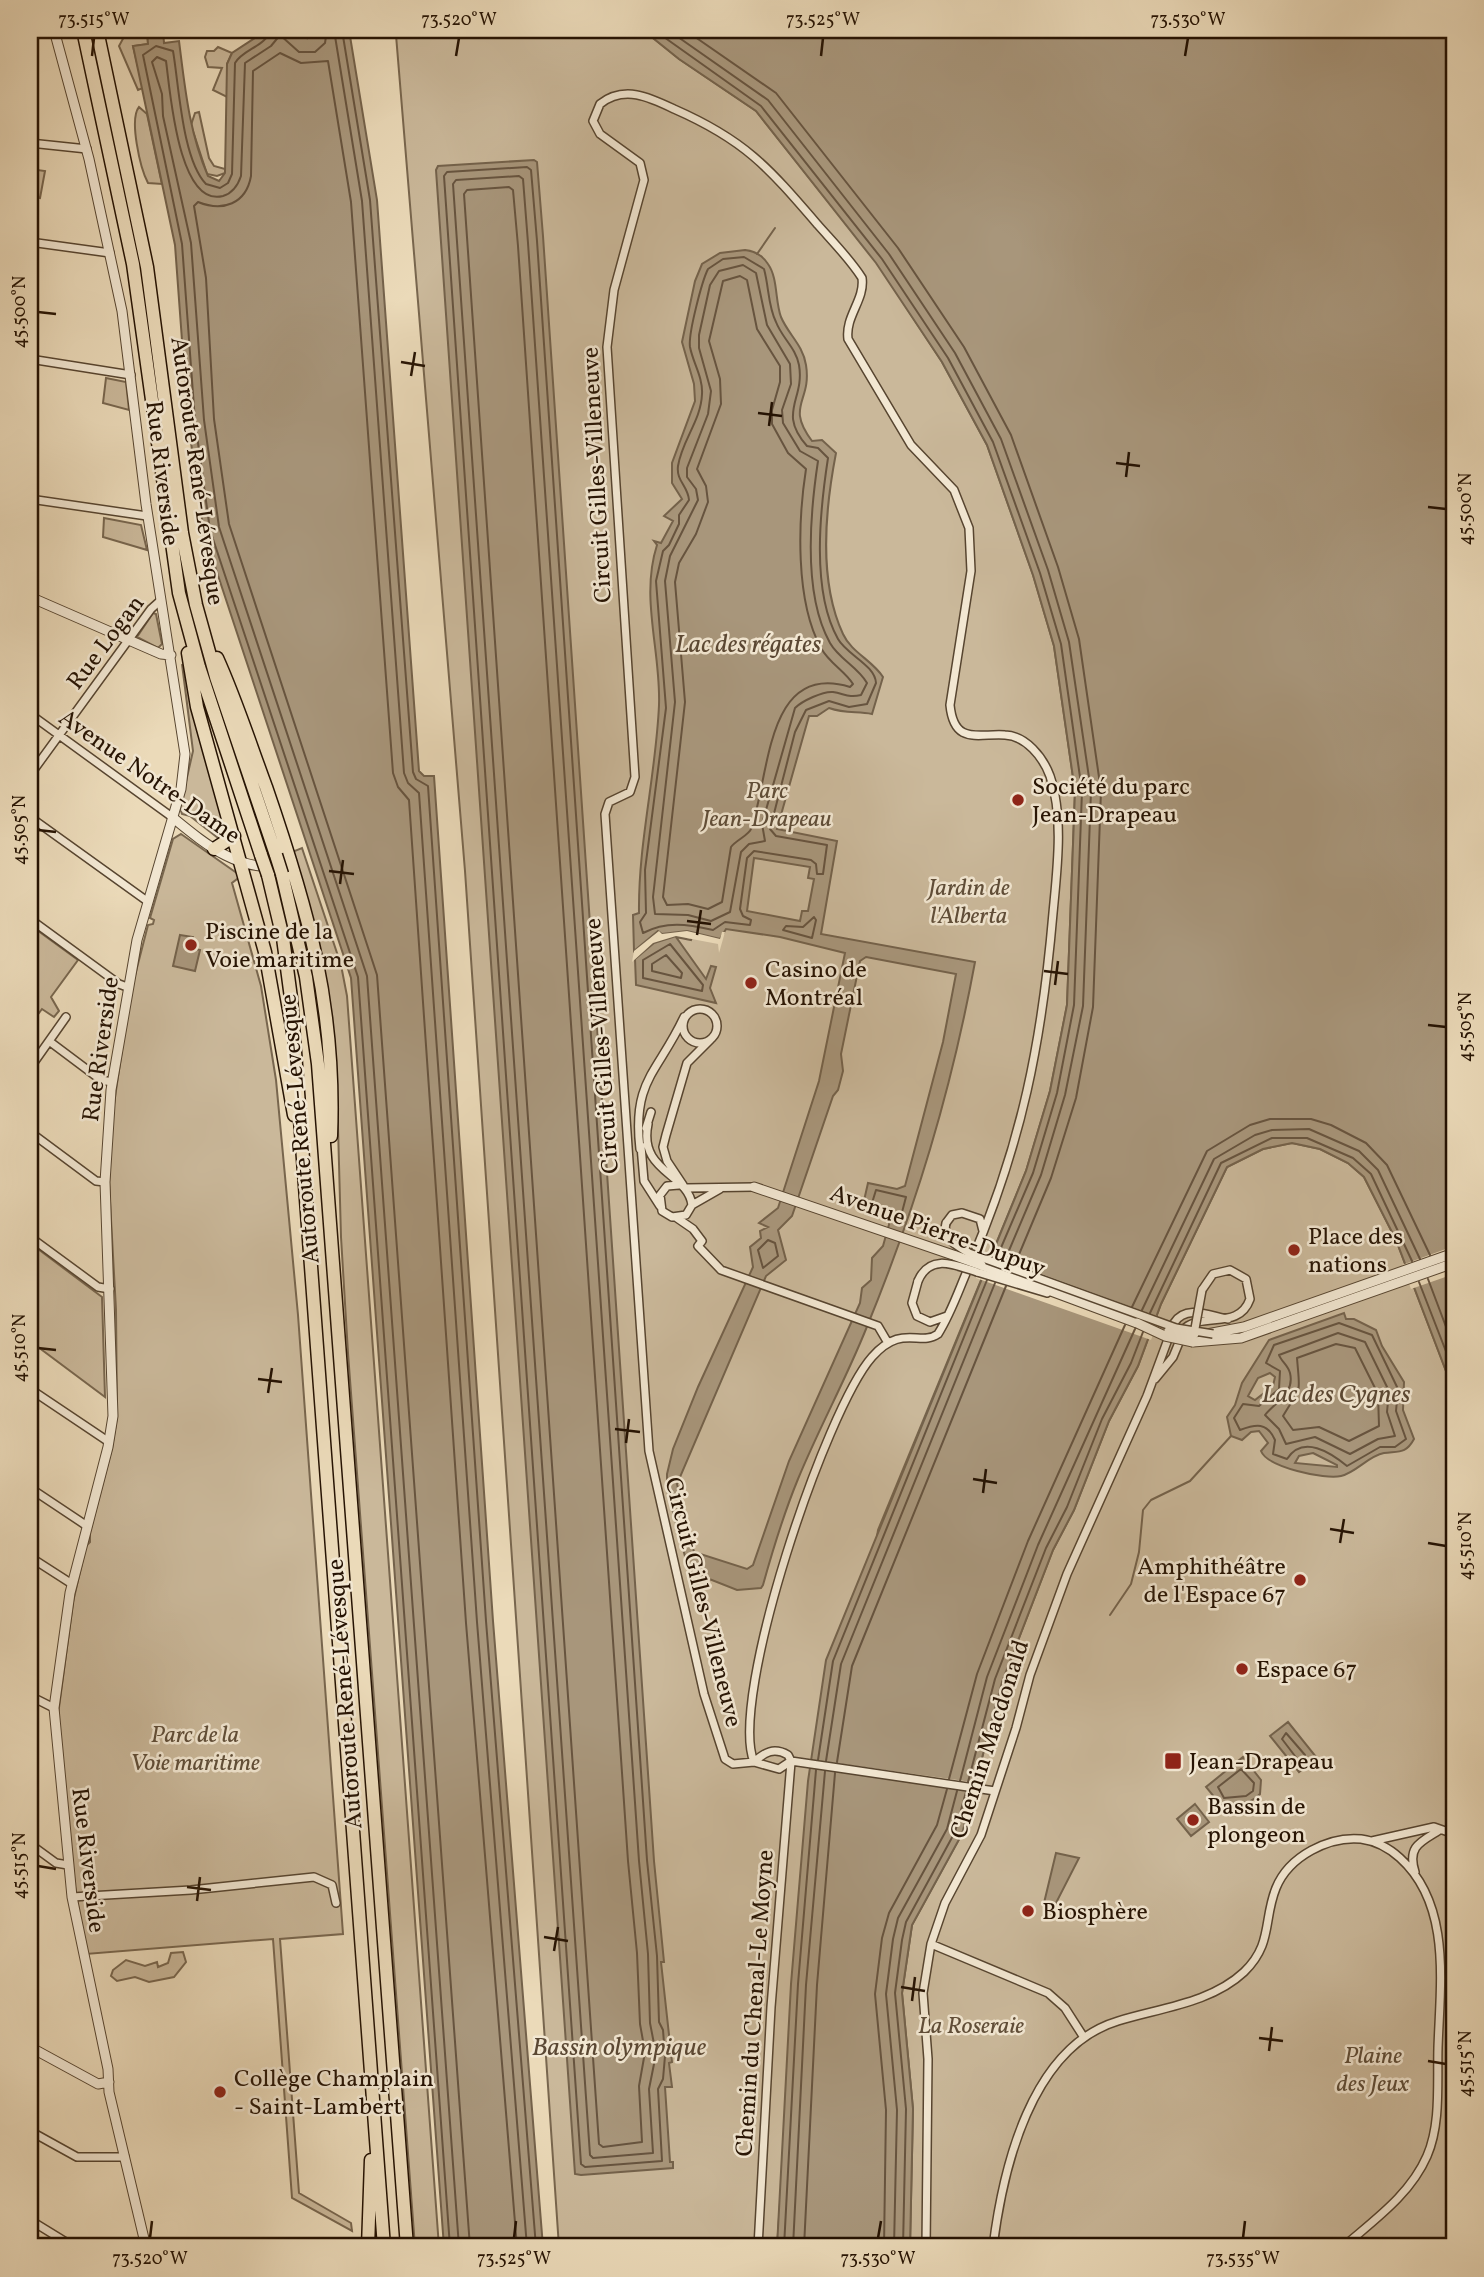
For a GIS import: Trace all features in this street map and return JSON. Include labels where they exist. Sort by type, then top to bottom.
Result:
[{"type":"highway","name":"Autoroute René-Lévesque","points":[[83,30],[133,264],[169,536],[181,604],[199,667],[268,875],[289,974],[384,2247]]},
{"type":"highway","name":"Autoroute René-Lévesque","points":[[97,30],[147,267],[182,533],[198,616],[282,874],[295,922],[314,1027],[407,2247]]},
{"type":"highway","points":[[181,604],[192,688],[265,952],[286,1080],[304,1162]]},
{"type":"highway","points":[[198,616],[232,689],[292,863],[312,933],[328,1020],[333,1077],[329,1203]]},
{"type":"highway","points":[[214,849],[234,836]]},
{"type":"highway","points":[[368,2247],[375,2118]]},
{"type":"street","name":"Rue Riverside","points":[[54,30],[87,149],[122,311],[147,516],[172,655],[185,758],[181,789],[147,901],[128,987],[112,1082],[105,1182],[114,1402],[109,1442],[72,1584],[54,1708],[72,1897],[108,2082],[146,2247]]},
{"type":"street","name":"Circuit Gilles-Villeneuve","points":[[634,93],[653,99],[735,140],[775,175],[858,270],[863,283],[847,323],[851,346],[911,445],[954,490],[965,514],[971,542],[971,571],[951,713],[956,724],[966,733],[984,738],[1015,737],[1037,753],[1049,775],[1053,790],[1056,836],[1055,883],[1040,1037],[1009,1165],[983,1233],[935,1337],[905,1336],[888,1343],[860,1375],[835,1426],[776,1591],[762,1644],[753,1696],[750,1735],[754,1762],[727,1763],[711,1721],[669,1545],[646,1426],[605,814],[609,802],[629,792],[635,777],[607,368],[614,290],[644,180],[643,169],[636,158],[596,128],[595,111],[612,95],[634,93]]},
{"type":"street","points":[[30,143],[87,149]]},
{"type":"street","points":[[30,242],[110,253]]},
{"type":"street","points":[[30,359],[131,375]]},
{"type":"street","points":[[30,499],[147,516]]},
{"type":"street","points":[[30,597],[161,654],[172,655]]},
{"type":"street","name":"Rue Logan","points":[[30,775],[155,603],[162,600]]},
{"type":"street","name":"Avenue Notre-Dame","points":[[30,714],[214,849],[241,863],[264,867],[292,863]]},
{"type":"street","points":[[30,817],[147,901]]},
{"type":"street","points":[[30,919],[119,984],[128,987]]},
{"type":"street","points":[[693,1229],[691,1208],[683,1186],[667,1161],[663,1147],[687,1063],[711,1039],[717,1024],[710,1012],[696,1009],[684,1017],[650,1072],[640,1097],[637,1120],[644,1181],[666,1215],[677,1218],[693,1229],[702,1241],[698,1246],[716,1267],[878,1326],[888,1343]]},
{"type":"street","points":[[30,1068],[66,1017]]},
{"type":"street","points":[[684,1017],[683,1032],[690,1041],[701,1043],[711,1039]]},
{"type":"street","points":[[49,1041],[101,1080],[112,1082]]},
{"type":"street","points":[[640,1149],[651,1112]]},
{"type":"street","points":[[648,1124],[646,1139],[650,1152],[666,1173],[683,1186]]},
{"type":"street","points":[[30,1132],[96,1181],[105,1182]]},
{"type":"street","points":[[660,1206],[663,1190],[683,1186]]},
{"type":"street","name":"Avenue Pierre-Dupuy","points":[[683,1186],[754,1186],[1137,1322],[1165,1336],[1194,1336]]},
{"type":"street","name":"Avenue Pierre-Dupuy","points":[[691,1208],[723,1187]]},
{"type":"street","points":[[677,1218],[691,1208]]},
{"type":"street","points":[[983,1233],[982,1223],[974,1215],[957,1213],[946,1223],[948,1238],[969,1253],[1194,1336],[1241,1338],[1454,1263]]},
{"type":"street","points":[[30,1237],[98,1287],[110,1289]]},
{"type":"street","points":[[1194,1336],[1244,1327],[1454,1253]]},
{"type":"street","points":[[947,1316],[930,1322],[917,1316],[912,1303],[918,1281],[926,1268],[946,1263],[1031,1290],[1059,1294]]},
{"type":"street","points":[[1194,1336],[1202,1290],[1208,1278],[1219,1272],[1234,1272],[1246,1279],[1250,1294],[1248,1305],[1243,1312],[1228,1319]]},
{"type":"street","name":"Chemin Macdonald","points":[[926,2247],[928,2059],[922,2001],[931,1944],[945,1903],[978,1843],[1030,1675],[1067,1574],[1153,1382],[1179,1316],[1192,1312],[1228,1319]]},
{"type":"street","name":"Chemin Macdonald","points":[[1153,1382],[1173,1357],[1185,1328],[1199,1321],[1228,1319]]},
{"type":"street","points":[[30,1389],[109,1442]]},
{"type":"street","points":[[30,1488],[87,1526]]},
{"type":"street","points":[[30,1557],[72,1584]]},
{"type":"street","points":[[30,1696],[44,1706],[54,1708]]},
{"type":"street","points":[[795,1762],[788,1755],[775,1751],[762,1754],[754,1762],[779,1769],[795,1762],[995,1791]]},
{"type":"street","name":"Chemin du Chenal-Le Moyne","points":[[758,2247],[771,2007],[795,1762]]},
{"type":"street","points":[[993,2247],[1013,2151],[1028,2111],[1053,2068],[1083,2036],[1118,2021],[1216,1991],[1236,1979],[1261,1951],[1276,1887],[1292,1866],[1322,1844],[1335,1840],[1372,1841],[1434,1827],[1438,1831],[1454,1834]]},
{"type":"street","points":[[1343,2247],[1413,2182],[1433,2143],[1440,1962],[1433,1909],[1412,1861],[1413,1849],[1424,1837],[1438,1831]]},
{"type":"street","points":[[1372,1841],[1396,1854],[1416,1874]]},
{"type":"street","points":[[30,1844],[57,1863],[68,1865]]},
{"type":"street","points":[[72,1897],[191,1890],[314,1877],[333,1887],[336,1903]]},
{"type":"street","points":[[931,1944],[1048,1993],[1065,2008],[1083,2036]]},
{"type":"street","points":[[30,2047],[98,2084],[108,2082]]},
{"type":"street","points":[[30,2131],[76,2157],[125,2157]]},
{"type":"street","points":[[30,2220],[74,2247]]},
{"type":"green space","points":[[133,30],[147,30],[148,44],[133,46],[143,88],[138,90],[119,46],[125,35]]},
{"type":"green space","name":"Parc Jean-Drapeau","points":[[405,30],[643,30],[679,59],[756,111],[877,263],[942,362],[987,445],[1033,575],[1054,646],[1075,791],[1067,1005],[1050,1091],[1026,1171],[878,1530],[782,2174],[777,2247],[559,2247],[465,871],[396,35]]},
{"type":"green space","points":[[218,47],[232,53],[227,64],[227,97],[213,90],[222,68],[208,67],[205,57],[207,51],[214,51]]},
{"type":"green space","points":[[139,107],[147,114],[162,184],[148,183],[142,166],[135,132]]},
{"type":"green space","points":[[199,112],[209,158],[214,166],[225,169],[225,173],[217,176],[207,174],[191,125],[195,113]]},
{"type":"green space","points":[[30,169],[45,171],[40,198],[30,196]]},
{"type":"green space","points":[[106,378],[126,382],[129,410],[103,403]]},
{"type":"green space","points":[[104,518],[141,525],[147,550],[103,537]]},
{"type":"green space","points":[[153,613],[156,614],[162,644],[158,648],[137,637]]},
{"type":"green space","points":[[182,664],[228,826],[227,835],[222,841],[190,816],[182,814],[180,808],[193,751]]},
{"type":"green space","name":"Parc de la Voie maritime","points":[[181,834],[241,876],[232,883],[261,986],[276,1080],[298,1315],[343,1934],[280,1939],[299,2193],[351,2223],[352,2231],[292,2198],[273,1939],[86,1954],[75,1887],[58,1715],[73,1602],[86,1546],[90,1542],[90,1532],[112,1448],[117,1417],[116,1310],[109,1183],[113,1111],[130,995],[148,925],[153,924],[154,920],[150,918],[173,839]]},
{"type":"green space","points":[[302,848],[341,965],[347,996],[439,2247],[415,2247],[348,1353],[341,1237],[337,1091],[292,852]]},
{"type":"green space","points":[[30,925],[78,960],[51,997],[59,1011],[54,1017],[42,1009],[33,1021],[30,1018]]},
{"type":"green space","points":[[1292,1143],[1320,1149],[1348,1163],[1364,1177],[1396,1240],[1454,1392],[1454,2247],[910,2247],[913,2109],[902,1993],[912,1925],[962,1834],[1002,1682],[1053,1550],[1074,1510],[1109,1421],[1138,1366],[1161,1304],[1227,1167],[1263,1149]]},
{"type":"green space","points":[[30,1243],[102,1297],[105,1397],[30,1341]]},
{"type":"green space","points":[[183,1952],[186,1962],[174,1977],[149,1982],[135,1977],[117,1981],[111,1976],[113,1970],[126,1960],[145,1966],[157,1962],[158,1967],[168,1963],[171,1953]]},
{"type":"water","points":[[147,30],[163,30],[164,43],[179,41],[196,143],[208,176],[219,181],[225,173],[227,64],[232,53],[267,30],[299,30],[307,38],[311,30],[349,30],[377,200],[419,771],[424,776],[434,776],[493,1621],[543,2247],[444,2247],[351,978],[204,533],[188,422],[175,245],[133,46],[148,44]]},
{"type":"water","points":[[643,30],[1454,30],[1454,1392],[1396,1240],[1364,1177],[1348,1163],[1320,1149],[1292,1143],[1263,1149],[1227,1167],[1161,1304],[1138,1366],[1109,1421],[1074,1510],[1053,1550],[1002,1682],[962,1834],[912,1925],[902,1993],[913,2109],[910,2247],[777,2247],[791,1984],[808,1781],[826,1660],[1026,1171],[1050,1091],[1067,1005],[1075,791],[1054,646],[1033,575],[987,445],[942,362],[876,263],[756,111],[679,59]]},
{"type":"water","name":"Bassin olympique","points":[[534,160],[537,162],[543,236],[654,1861],[664,1962],[661,1962],[672,2062],[669,2063],[672,2087],[665,2087],[670,2162],[673,2162],[673,2168],[581,2175],[575,2174],[436,170],[438,166]]},
{"type":"water","name":"Lac des régates","points":[[752,251],[764,259],[771,270],[781,317],[802,351],[806,365],[806,387],[800,411],[804,429],[812,441],[822,440],[836,453],[826,545],[835,613],[847,640],[883,677],[872,714],[829,708],[817,716],[809,716],[777,829],[837,841],[821,934],[975,962],[943,1103],[916,1194],[884,1284],[798,1479],[763,1585],[761,1588],[737,1590],[689,1571],[667,1490],[667,1474],[673,1449],[698,1387],[753,1267],[750,1247],[761,1238],[760,1231],[768,1227],[759,1223],[778,1208],[819,1081],[845,953],[780,937],[726,929],[720,939],[687,931],[662,934],[658,931],[634,951],[633,915],[639,913],[641,861],[659,705],[650,585],[657,545],[654,541],[661,543],[673,521],[664,516],[682,499],[672,483],[672,463],[695,401],[694,384],[682,342],[695,281],[702,264],[720,253]],"holes":[[[754,858],[810,867],[808,878],[814,879],[808,911],[802,911],[800,921],[747,911]],[[866,957],[956,974],[943,1042],[905,1186],[897,1189],[868,1183],[863,1205],[890,1221],[883,1246],[872,1258],[871,1280],[862,1288],[860,1303],[789,1461],[753,1565],[747,1569],[694,1552],[677,1484],[766,1276],[786,1260],[778,1230],[792,1216],[833,1096],[838,1090],[843,1071],[841,1054],[860,961]]]},
{"type":"water","points":[[180,935],[193,937],[191,948],[200,950],[195,971],[173,966]]},
{"type":"water","points":[[676,936],[692,937],[691,940],[676,937],[706,979],[711,966],[716,967],[710,988],[716,1003],[636,985],[635,959],[654,943]]},
{"type":"water","name":"Lac des Cygnes","points":[[1344,1313],[1346,1319],[1354,1319],[1376,1330],[1382,1346],[1404,1382],[1403,1410],[1414,1439],[1411,1444],[1398,1452],[1373,1457],[1347,1474],[1333,1477],[1297,1471],[1274,1462],[1261,1451],[1268,1443],[1259,1431],[1251,1432],[1242,1440],[1231,1436],[1227,1417],[1235,1405],[1242,1383],[1269,1340]],"holes":[[[1270,1373],[1275,1377],[1273,1386],[1255,1400],[1248,1396],[1258,1378]],[[1313,1453],[1337,1465],[1337,1467],[1295,1463],[1299,1456]]]},
{"type":"water","points":[[1288,1722],[1317,1758],[1299,1772],[1270,1736]]},
{"type":"water","points":[[1243,1757],[1261,1780],[1260,1794],[1252,1800],[1224,1809],[1206,1787]]},
{"type":"water","name":"Bassin de plongeon","points":[[1195,1804],[1209,1822],[1191,1836],[1177,1819]]},
{"type":"water","points":[[1056,1853],[1079,1858],[1055,1905],[1044,1903]]},
{"type":"pier","points":[[659,931],[662,934],[687,931],[720,939],[722,932],[725,932],[719,953],[718,944],[676,936],[653,943],[632,962],[634,951]]},
{"type":"pier","points":[[1454,1246],[1454,1274],[1411,1289],[1402,1265]]},
{"type":"pier","points":[[987,1254],[1160,1317],[1151,1340],[976,1278]]},
{"type":"pier","points":[[807,1759],[979,1783],[977,1792],[806,1767]]},
{"type":"waterway","points":[[757,254],[775,228]]},
{"type":"waterway","points":[[1110,1615],[1131,1584],[1139,1552],[1143,1510],[1151,1500],[1190,1481],[1231,1436]]},
{"type":"place","name":"Société du parc Jean-Drapeau","points":[[1018,800]]},
{"type":"place","name":"Piscine de la Voie maritime","points":[[191,945]]},
{"type":"place","name":"Casino de Montréal","points":[[751,983]]},
{"type":"place","name":"Place des nations","points":[[1294,1250]]},
{"type":"place","name":"Amphithéâtre de l'Espace 67","points":[[1300,1580]]},
{"type":"place","name":"Espace 67","points":[[1242,1669]]},
{"type":"place","name":"Jean-Drapeau","points":[[1173,1761]]},
{"type":"place","name":"Bassin de plongeon","points":[[1193,1820]]},
{"type":"place","name":"Biosphère","points":[[1028,1911]]},
{"type":"place","name":"Collège Champlain - Saint-Lambert","points":[[220,2092]]},
{"type":"park label","name":"Jardin de l'Alberta","points":[[969,901]]},
{"type":"park label","name":"La Roseraie","points":[[971,2025]]},
{"type":"park label","name":"Plaine des Jeux","points":[[1373,2069]]}]
